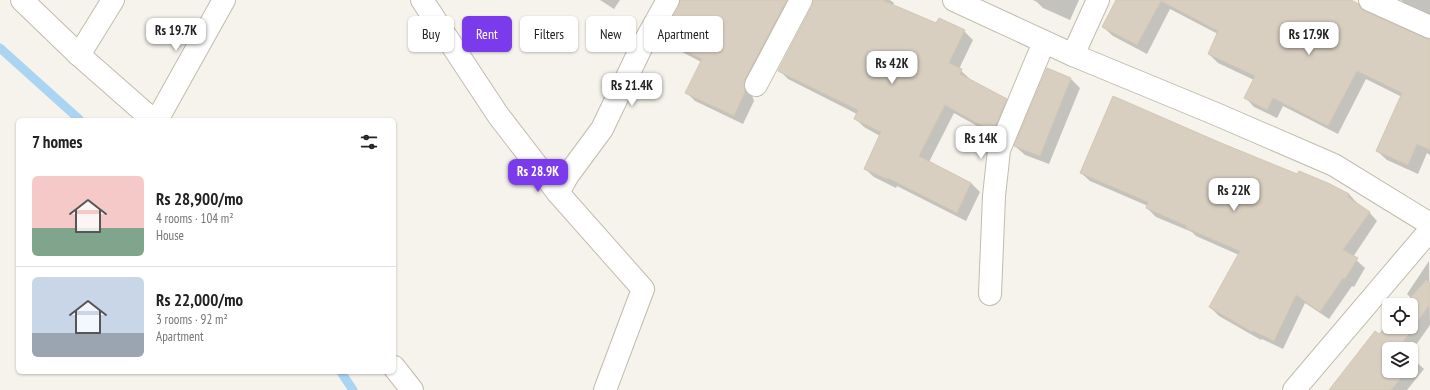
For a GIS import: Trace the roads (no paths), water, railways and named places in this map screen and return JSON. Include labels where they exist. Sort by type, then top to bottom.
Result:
[{"type":"street","points":[[79,55],[113,0]]},
{"type":"street","points":[[159,118],[224,0]]},
{"type":"street","points":[[422,0],[498,115],[558,192],[642,289],[605,390]]},
{"type":"street","points":[[558,192],[568,175],[602,129],[640,50],[668,0]]},
{"type":"street","points":[[756,85],[801,0]]},
{"type":"street","points":[[954,0],[1072,55],[1216,114],[1334,165],[1430,224]]},
{"type":"street","points":[[1072,55],[1098,0]]},
{"type":"street","points":[[1370,0],[1430,27]]},
{"type":"street","points":[[25,1],[79,55],[151,118]]},
{"type":"street","points":[[990,294],[994,196],[999,150],[1044,42]]},
{"type":"street","points":[[1294,390],[1430,230]]},
{"type":"street","points":[[396,370],[412,390]]},
{"type":"waterway","points":[[0,48],[78,118]]},
{"type":"waterway","points":[[342,374],[353,390]]}]
